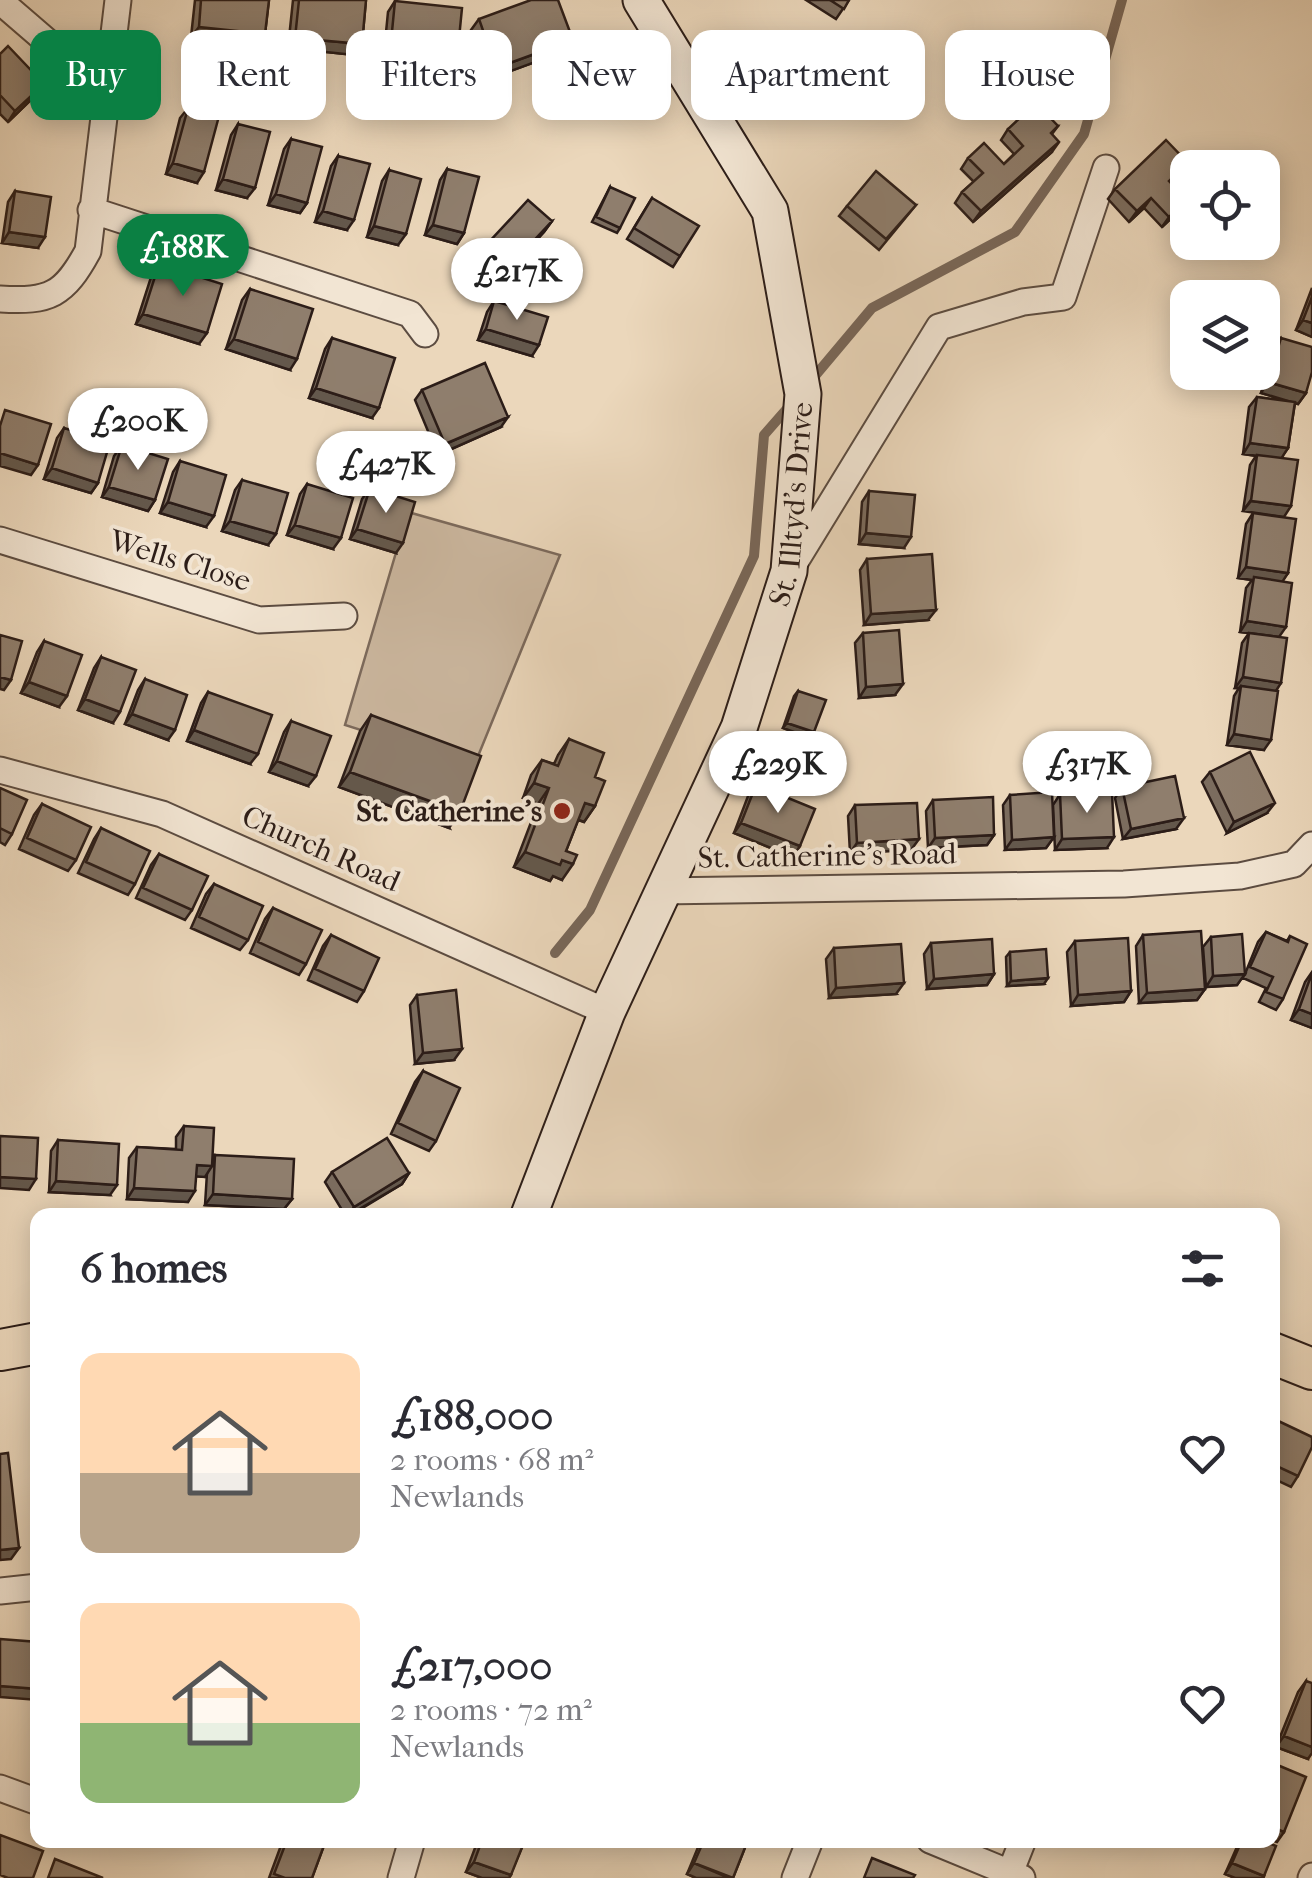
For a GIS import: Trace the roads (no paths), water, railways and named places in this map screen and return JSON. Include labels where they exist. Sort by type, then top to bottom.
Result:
[{"type":"main road","points":[[0,1350],[30,1344]]},
{"type":"main road","points":[[1280,1356],[1312,1369]]},
{"type":"street","points":[[0,0],[35,30]]},
{"type":"street","points":[[116,30],[118,0]]},
{"type":"street","name":"St. Illtyd's Drive","points":[[532,1208],[607,1012],[740,728],[789,571],[803,394],[770,211],[640,0]]},
{"type":"street","points":[[0,298],[45,299],[72,281],[88,252],[90,210],[104,120]]},
{"type":"street","points":[[789,571],[939,327],[1023,302],[1063,297],[1106,168]]},
{"type":"street","points":[[90,210],[410,314],[426,334]]},
{"type":"street","name":"Wells Close","points":[[0,540],[259,620],[344,616]]},
{"type":"street","name":"Church Road","points":[[0,770],[162,814],[607,1012]]},
{"type":"street","name":"St. Catherine's Road","points":[[660,892],[1124,884],[1240,876],[1306,858]]},
{"type":"street","points":[[0,1591],[30,1588]]},
{"type":"street","points":[[0,1788],[30,1799]]},
{"type":"street","points":[[398,1877],[409,1848]]},
{"type":"street","points":[[794,1878],[807,1848]]},
{"type":"street","points":[[950,1848],[1016,1875],[1021,1848]]},
{"type":"waterway","points":[[809,383],[872,308],[1015,232],[1084,134],[1122,0]]},
{"type":"waterway","points":[[555,953],[590,910],[754,556],[764,435],[792,403]]},
{"type":"place","name":"St. Catherine's","points":[[562,811]]}]
